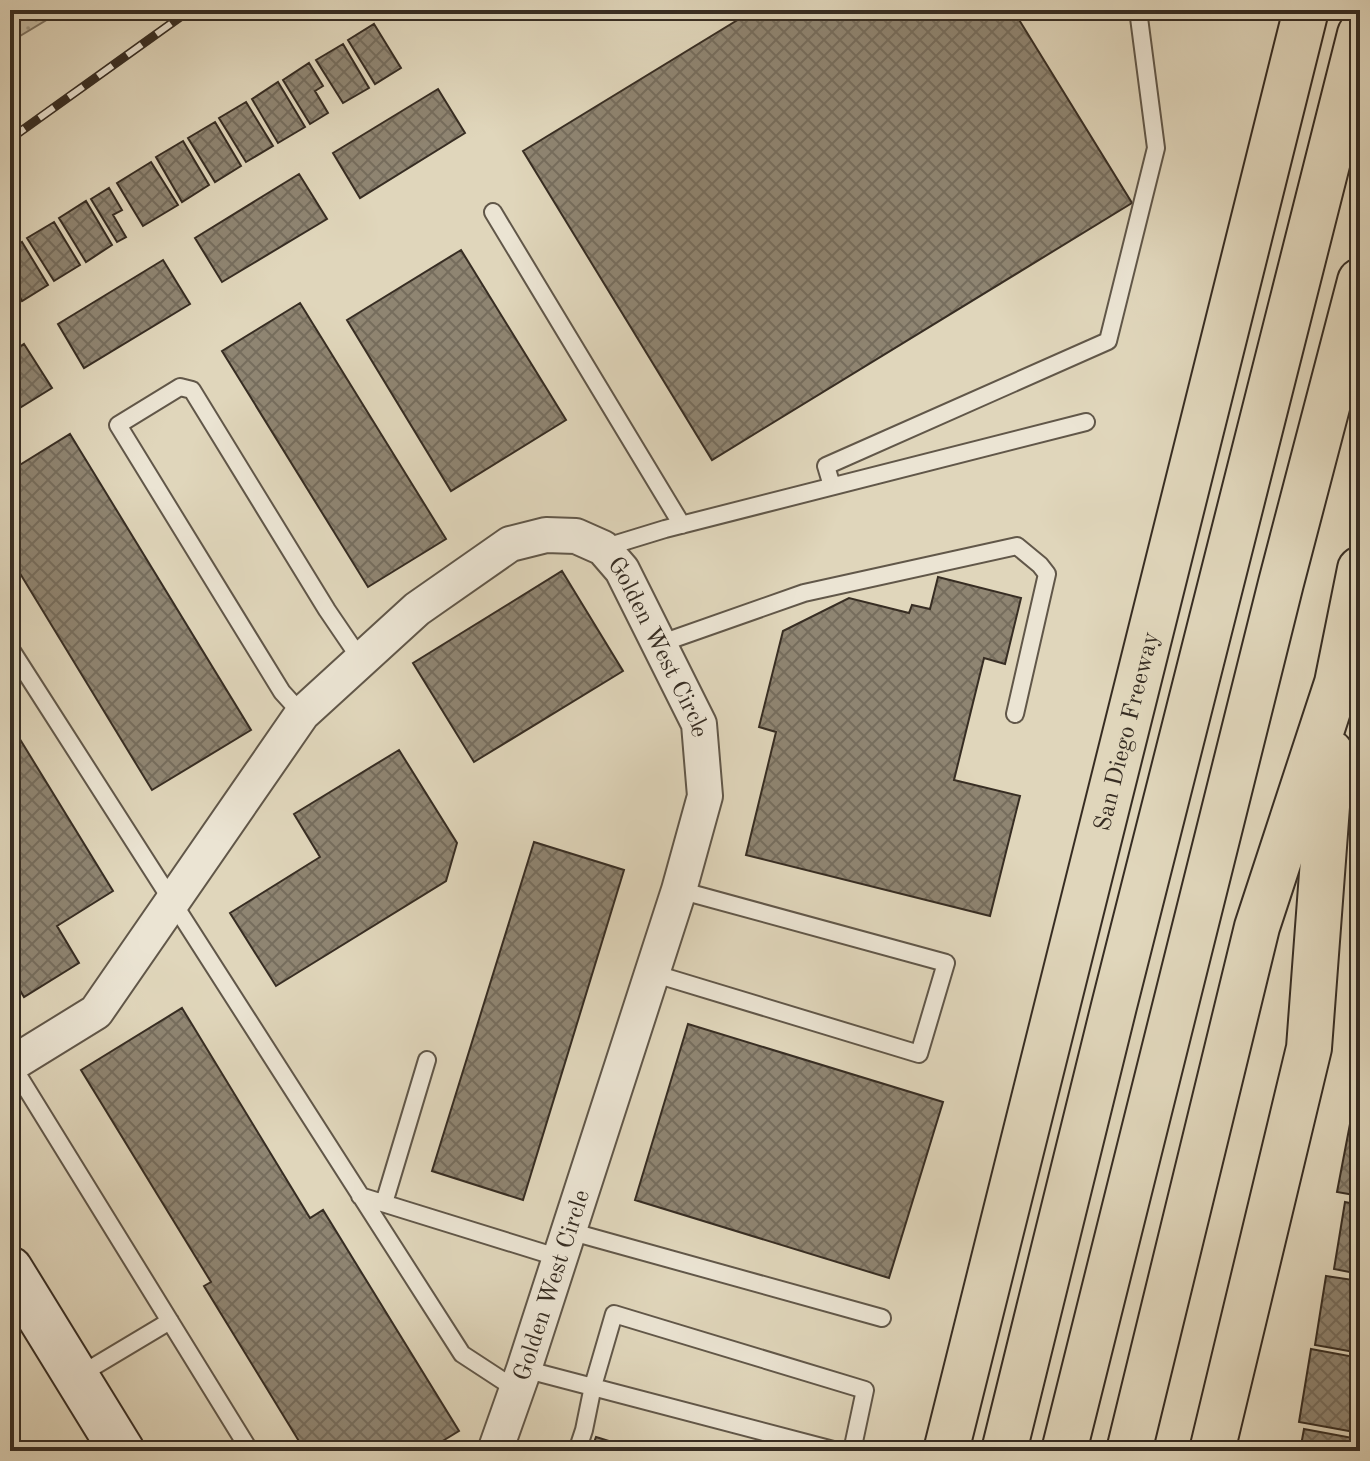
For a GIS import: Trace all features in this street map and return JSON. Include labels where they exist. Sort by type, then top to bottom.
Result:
[{"type":"highway","name":"San Diego Freeway","points":[[946,1451],[1306,10]]},
{"type":"highway","points":[[1004,1451],[1360,34]]},
{"type":"highway","points":[[1064,1451],[1277,598],[1360,281]]},
{"type":"highway","points":[[1129,1451],[1257,927],[1337,683],[1360,569]]},
{"type":"highway","points":[[1212,1451],[1309,1048],[1337,683]]},
{"type":"main road","points":[[10,1269],[122,1451]]},
{"type":"street","name":"Golden West Circle","points":[[10,1064],[96,1012],[302,714],[417,609],[510,544],[546,535],[576,536],[603,548],[622,570],[699,724],[705,796],[679,890],[495,1451]]},
{"type":"lane","points":[[832,486],[826,466],[1108,341],[1156,148],[1138,10]]},
{"type":"lane","points":[[493,212],[682,525]]},
{"type":"lane","points":[[302,714],[282,692],[118,425],[180,387],[192,390],[361,660]]},
{"type":"lane","points":[[603,548],[1086,422]]},
{"type":"lane","points":[[659,644],[804,593],[1017,546],[1047,574],[1015,714]]},
{"type":"lane","points":[[10,648],[462,1354],[521,1379],[593,1386],[837,1451]]},
{"type":"lane","points":[[652,973],[919,1054],[946,963],[679,890]]},
{"type":"lane","points":[[384,1203],[427,1060]]},
{"type":"lane","points":[[10,1064],[250,1451]]},
{"type":"lane","points":[[360,1196],[882,1318]]},
{"type":"lane","points":[[577,1451],[614,1314],[865,1390],[852,1451]]},
{"type":"lane","points":[[76,1377],[170,1321]]},
{"type":"shaded area","points":[[10,10],[63,10],[10,42]]},
{"type":"building","points":[[754,10],[1013,10],[1132,203],[712,460],[523,151]]},
{"type":"building","points":[[374,24],[401,68],[375,84],[348,40]]},
{"type":"building","points":[[343,44],[369,88],[343,103],[316,60]]},
{"type":"building","points":[[309,63],[323,86],[315,91],[328,113],[310,124],[283,80]]},
{"type":"building","points":[[278,82],[305,127],[278,143],[252,99]]},
{"type":"building","points":[[438,89],[465,133],[360,198],[333,153]]},
{"type":"building","points":[[246,102],[273,146],[246,162],[219,118]]},
{"type":"building","points":[[215,122],[241,166],[215,182],[188,138]]},
{"type":"building","points":[[183,141],[209,185],[182,202],[156,157]]},
{"type":"building","points":[[151,162],[178,205],[143,226],[117,183]]},
{"type":"building","points":[[299,174],[327,219],[222,282],[195,238]]},
{"type":"building","points":[[109,188],[122,210],[113,215],[126,237],[117,242],[91,199]]},
{"type":"building","points":[[86,201],[112,245],[86,262],[59,218]]},
{"type":"building","points":[[54,222],[80,265],[54,281],[27,238]]},
{"type":"building","points":[[22,242],[48,285],[22,301],[10,281],[10,250]]},
{"type":"building","points":[[461,250],[566,420],[451,491],[347,320]]},
{"type":"building","points":[[163,260],[190,304],[84,368],[58,324]]},
{"type":"building","points":[[300,303],[446,539],[368,587],[222,351]]},
{"type":"building","points":[[24,344],[52,388],[10,414],[10,353]]},
{"type":"building","points":[[70,434],[251,730],[152,790],[10,557],[10,471]]},
{"type":"building","points":[[562,571],[623,671],[474,762],[413,663]]},
{"type":"building","points":[[938,577],[1021,598],[1005,664],[984,658],[954,780],[1020,796],[990,916],[746,855],[776,732],[759,727],[783,631],[849,598],[909,613],[912,605],[930,609]]},
{"type":"building","points":[[10,723],[113,891],[57,926],[79,963],[24,997],[10,974]]},
{"type":"building","points":[[399,750],[457,843],[446,881],[276,986],[230,913],[320,857],[294,814]]},
{"type":"building","points":[[534,842],[624,870],[523,1200],[432,1171]]},
{"type":"building","points":[[182,1008],[310,1218],[323,1210],[459,1431],[426,1451],[305,1451],[204,1286],[211,1282],[81,1070]]},
{"type":"building","points":[[688,1024],[943,1102],[889,1278],[635,1200]]},
{"type":"building","points":[[1350,1124],[1360,1126],[1360,1196],[1337,1192]]},
{"type":"building","points":[[1345,1202],[1360,1205],[1360,1274],[1334,1269]]},
{"type":"building","points":[[1326,1276],[1360,1281],[1360,1353],[1315,1345]]},
{"type":"building","points":[[1311,1349],[1360,1358],[1360,1433],[1299,1422]]},
{"type":"building","points":[[1304,1429],[1358,1439],[1355,1451],[1300,1451]]},
{"type":"building","points":[[596,1437],[641,1451],[591,1451]]},
{"type":"railway","points":[[10,139],[190,10]]}]
